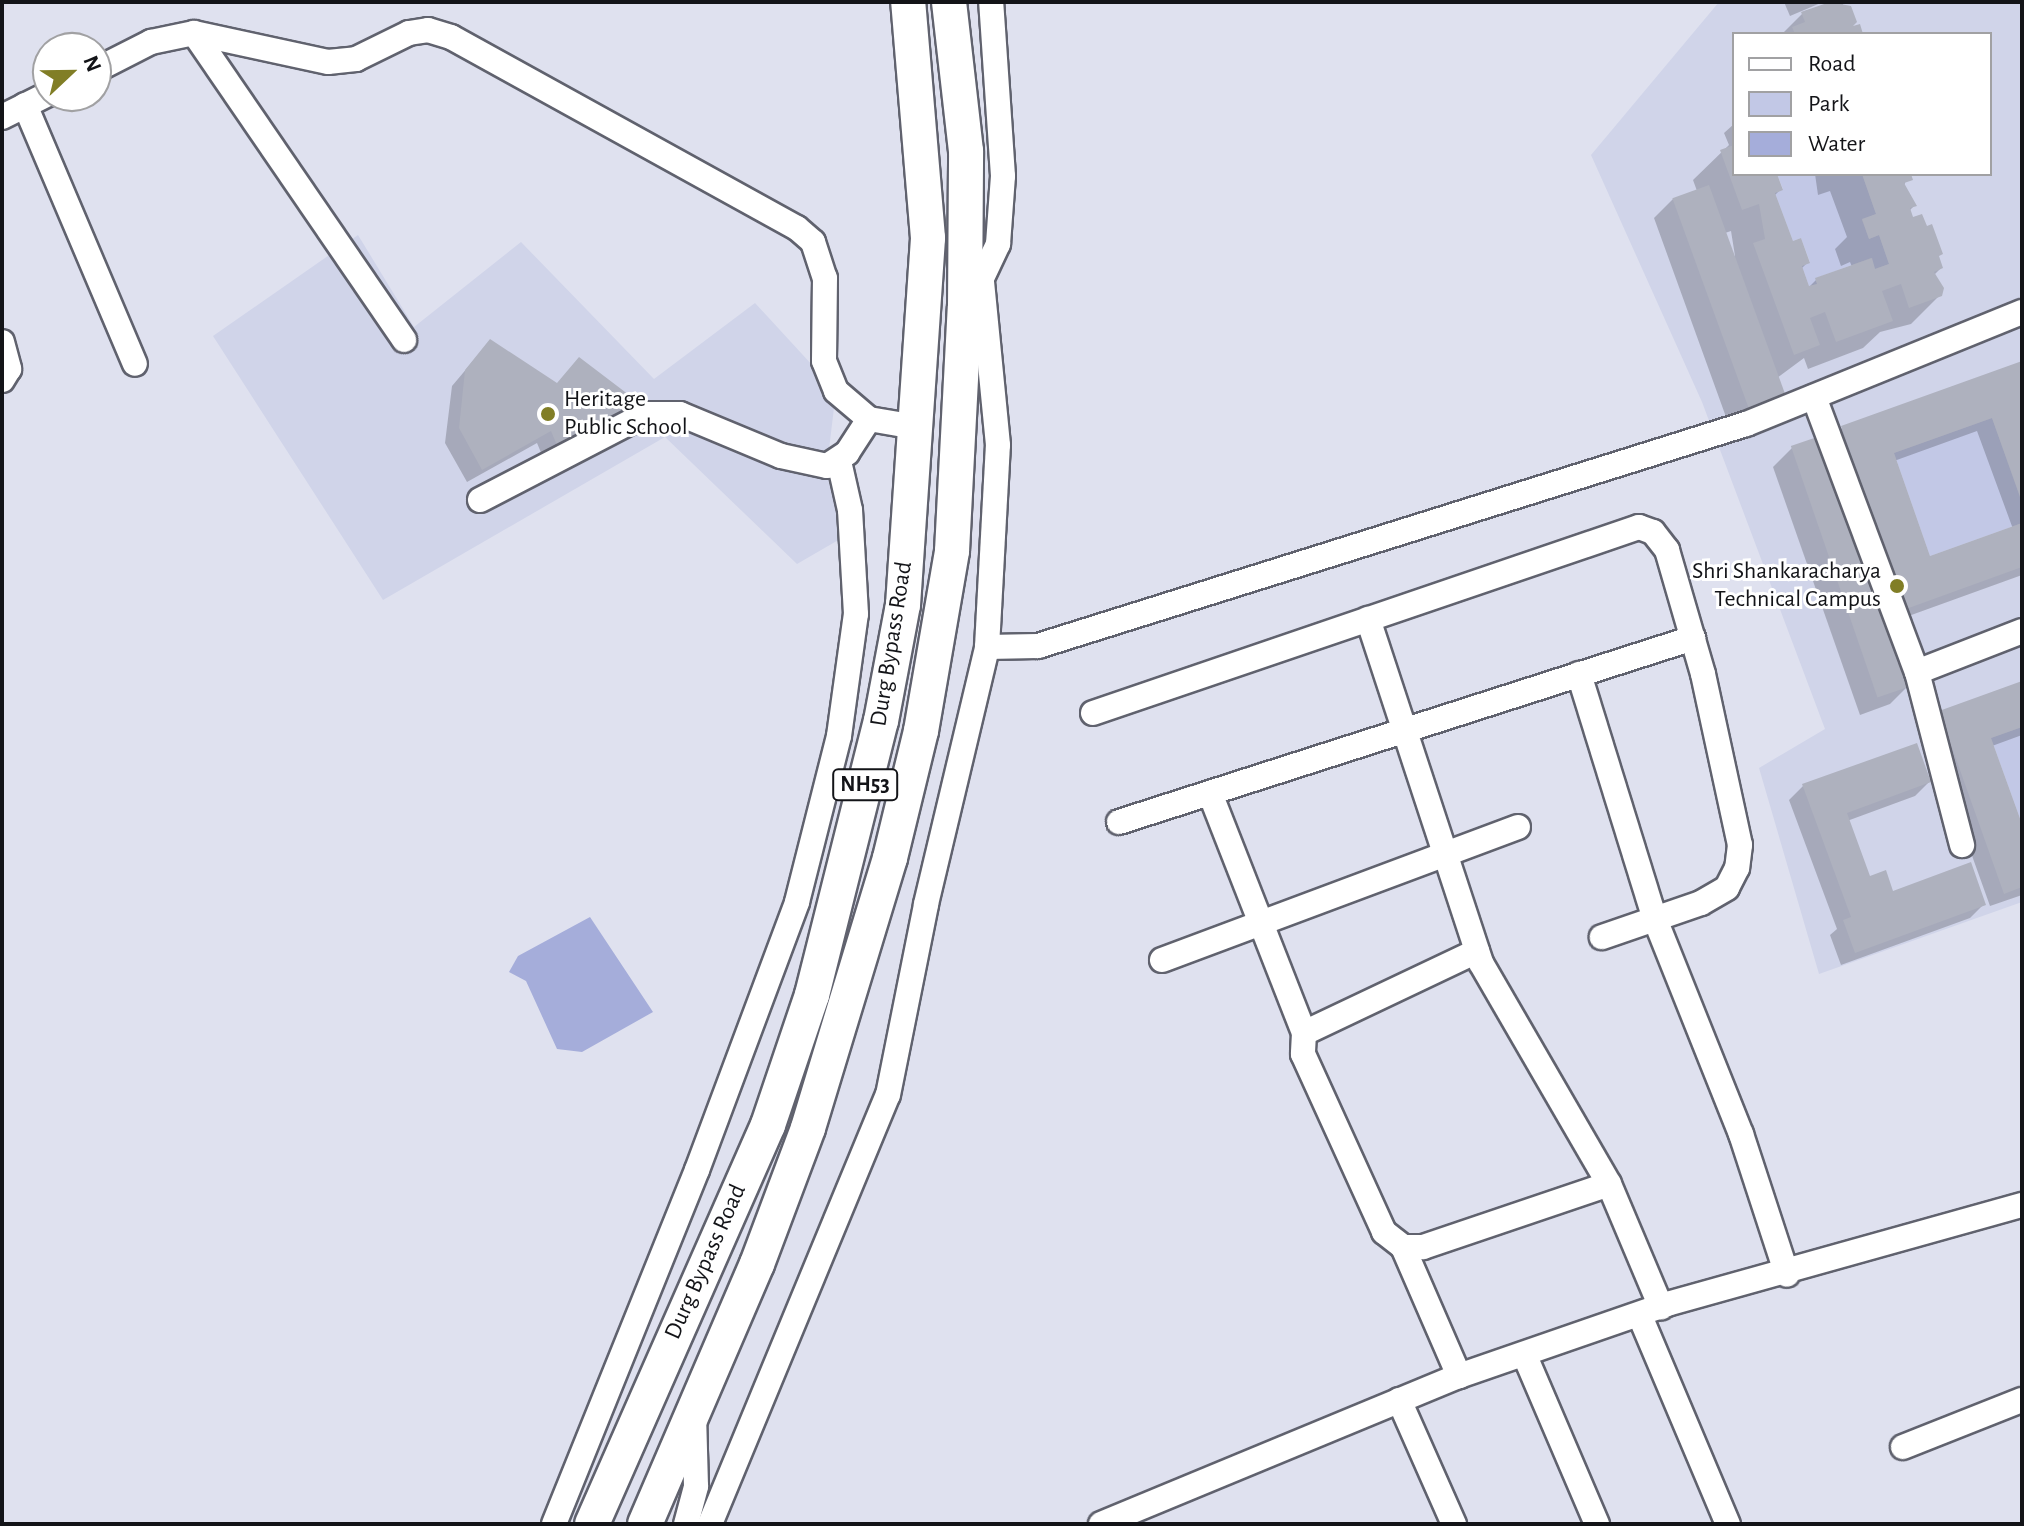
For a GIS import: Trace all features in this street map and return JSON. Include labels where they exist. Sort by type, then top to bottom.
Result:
[{"type":"highway","name":"Durg Bypass Road","points":[[592,1524],[768,1125],[812,995],[881,721],[903,605],[928,238],[908,2]]},
{"type":"highway","name":"Durg Bypass Road","points":[[645,1524],[693,1404],[757,1264],[808,1128],[911,774],[952,551],[974,295],[966,151],[949,2]]},
{"type":"street","points":[[710,1524],[888,1095],[926,904],[987,647],[998,445],[974,295],[998,244],[1003,176],[991,2]]},
{"type":"street","points":[[112,62],[151,42],[194,33],[328,62],[356,59],[409,33],[428,30],[451,37],[797,228],[813,242],[825,278],[828,375],[836,391],[869,419],[916,427]]},
{"type":"street","points":[[194,33],[404,340]]},
{"type":"street","points":[[2,117],[32,102]]},
{"type":"street","points":[[25,105],[135,364]]},
{"type":"street","points":[[987,647],[1038,646],[1746,424],[2022,312]]},
{"type":"street","points":[[2,342],[9,369],[2,380]]},
{"type":"street","points":[[1814,397],[1917,672],[1962,845]]},
{"type":"street","points":[[480,500],[646,414],[680,414],[812,465],[839,461],[869,419]]},
{"type":"street","points":[[554,1524],[697,1170],[797,902],[839,736],[856,614],[850,510],[839,461]]},
{"type":"street","points":[[1093,713],[1639,527],[1653,532],[1667,550],[1693,638],[1740,845],[1737,868],[1727,888],[1655,919],[1602,937]]},
{"type":"street","points":[[1368,619],[1477,951],[1609,1184],[1650,1312],[1728,1524]]},
{"type":"street","points":[[1917,672],[2022,631]]},
{"type":"street","points":[[1119,822],[1693,638]]},
{"type":"street","points":[[1579,674],[1655,919],[1741,1134],[1787,1275]]},
{"type":"street","points":[[1210,793],[1304,1033],[1303,1054],[1384,1232],[1403,1247],[1459,1376]]},
{"type":"street","points":[[1162,960],[1518,827]]},
{"type":"street","points":[[1304,1033],[1477,951]]},
{"type":"street","points":[[1403,1247],[1461,1237],[1609,1184]]},
{"type":"street","points":[[1101,1524],[1459,1376],[1650,1312],[2022,1205]]},
{"type":"street","points":[[1525,1356],[1597,1524]]},
{"type":"street","points":[[1399,1400],[1454,1524]]},
{"type":"street","points":[[1903,1447],[2022,1400]]},
{"type":"street","points":[[686,1524],[696,1486],[693,1404]]},
{"type":"shaded area","name":"Shri Shankaracharya Technical Campus","points":[[1719,2],[2022,2],[2022,902],[1819,974],[1759,768],[1825,729],[1702,402],[1591,155]]},
{"type":"shaded area","name":"Heritage Public School","points":[[358,235],[414,327],[521,242],[654,379],[755,303],[836,391],[827,466],[847,535],[797,564],[665,437],[383,600],[213,336]]},
{"type":"green space","points":[[1778,176],[1863,176],[1876,214],[1862,220],[1869,239],[1879,235],[1889,264],[1875,269],[1871,258],[1816,278],[1817,284],[1809,286],[1802,266],[1810,262],[1801,238],[1793,241],[1775,193],[1783,189]]},
{"type":"green space","points":[[1992,418],[2022,503],[2022,523],[1930,556],[1894,453]]},
{"type":"green space","points":[[2022,727],[2022,824],[1991,738]]},
{"type":"water","points":[[590,917],[653,1012],[582,1052],[557,1049],[526,981],[509,972],[518,956]]},
{"type":"building","points":[[1830,2],[1851,6],[1857,22],[1853,26],[1860,24],[1862,32],[1794,32],[1792,27],[1805,22],[1801,12]]},
{"type":"building","points":[[1732,146],[1732,176],[1778,176],[1783,190],[1775,193],[1793,241],[1801,238],[1810,263],[1802,266],[1809,286],[1817,284],[1815,278],[1872,258],[1875,269],[1889,264],[1879,235],[1869,239],[1862,219],[1876,214],[1863,176],[1912,176],[1913,180],[1904,183],[1917,206],[1910,208],[1913,217],[1922,214],[1927,226],[1932,224],[1943,254],[1939,256],[1943,268],[1934,272],[1944,288],[1942,296],[1909,308],[1901,284],[1882,291],[1893,321],[1836,342],[1825,312],[1810,318],[1820,345],[1794,355],[1753,243],[1765,239],[1759,204],[1742,210],[1720,150]]},
{"type":"building","points":[[1709,185],[1786,397],[1750,411],[1672,198]]},
{"type":"building","points":[[490,339],[557,383],[579,357],[654,414],[566,467],[551,431],[482,470],[459,428],[465,370]]},
{"type":"building","points":[[2022,361],[2022,502],[1992,418],[1894,453],[1930,556],[2022,523],[2022,567],[1906,609],[1841,426]]},
{"type":"building","points":[[1823,435],[1910,687],[1877,698],[1791,446]]},
{"type":"building","points":[[2022,681],[2022,727],[1991,738],[2022,824],[2022,887],[2004,894],[1939,711]]},
{"type":"building","points":[[1917,743],[1931,782],[1847,813],[1870,876],[1886,870],[1893,891],[1971,862],[1986,905],[1855,953],[1843,920],[1851,917],[1802,784]]},
{"type":"place","name":"Heritage Public School","points":[[548,414]]},
{"type":"place","name":"Shri Shankaracharya Technical Campus","points":[[1897,586]]}]
